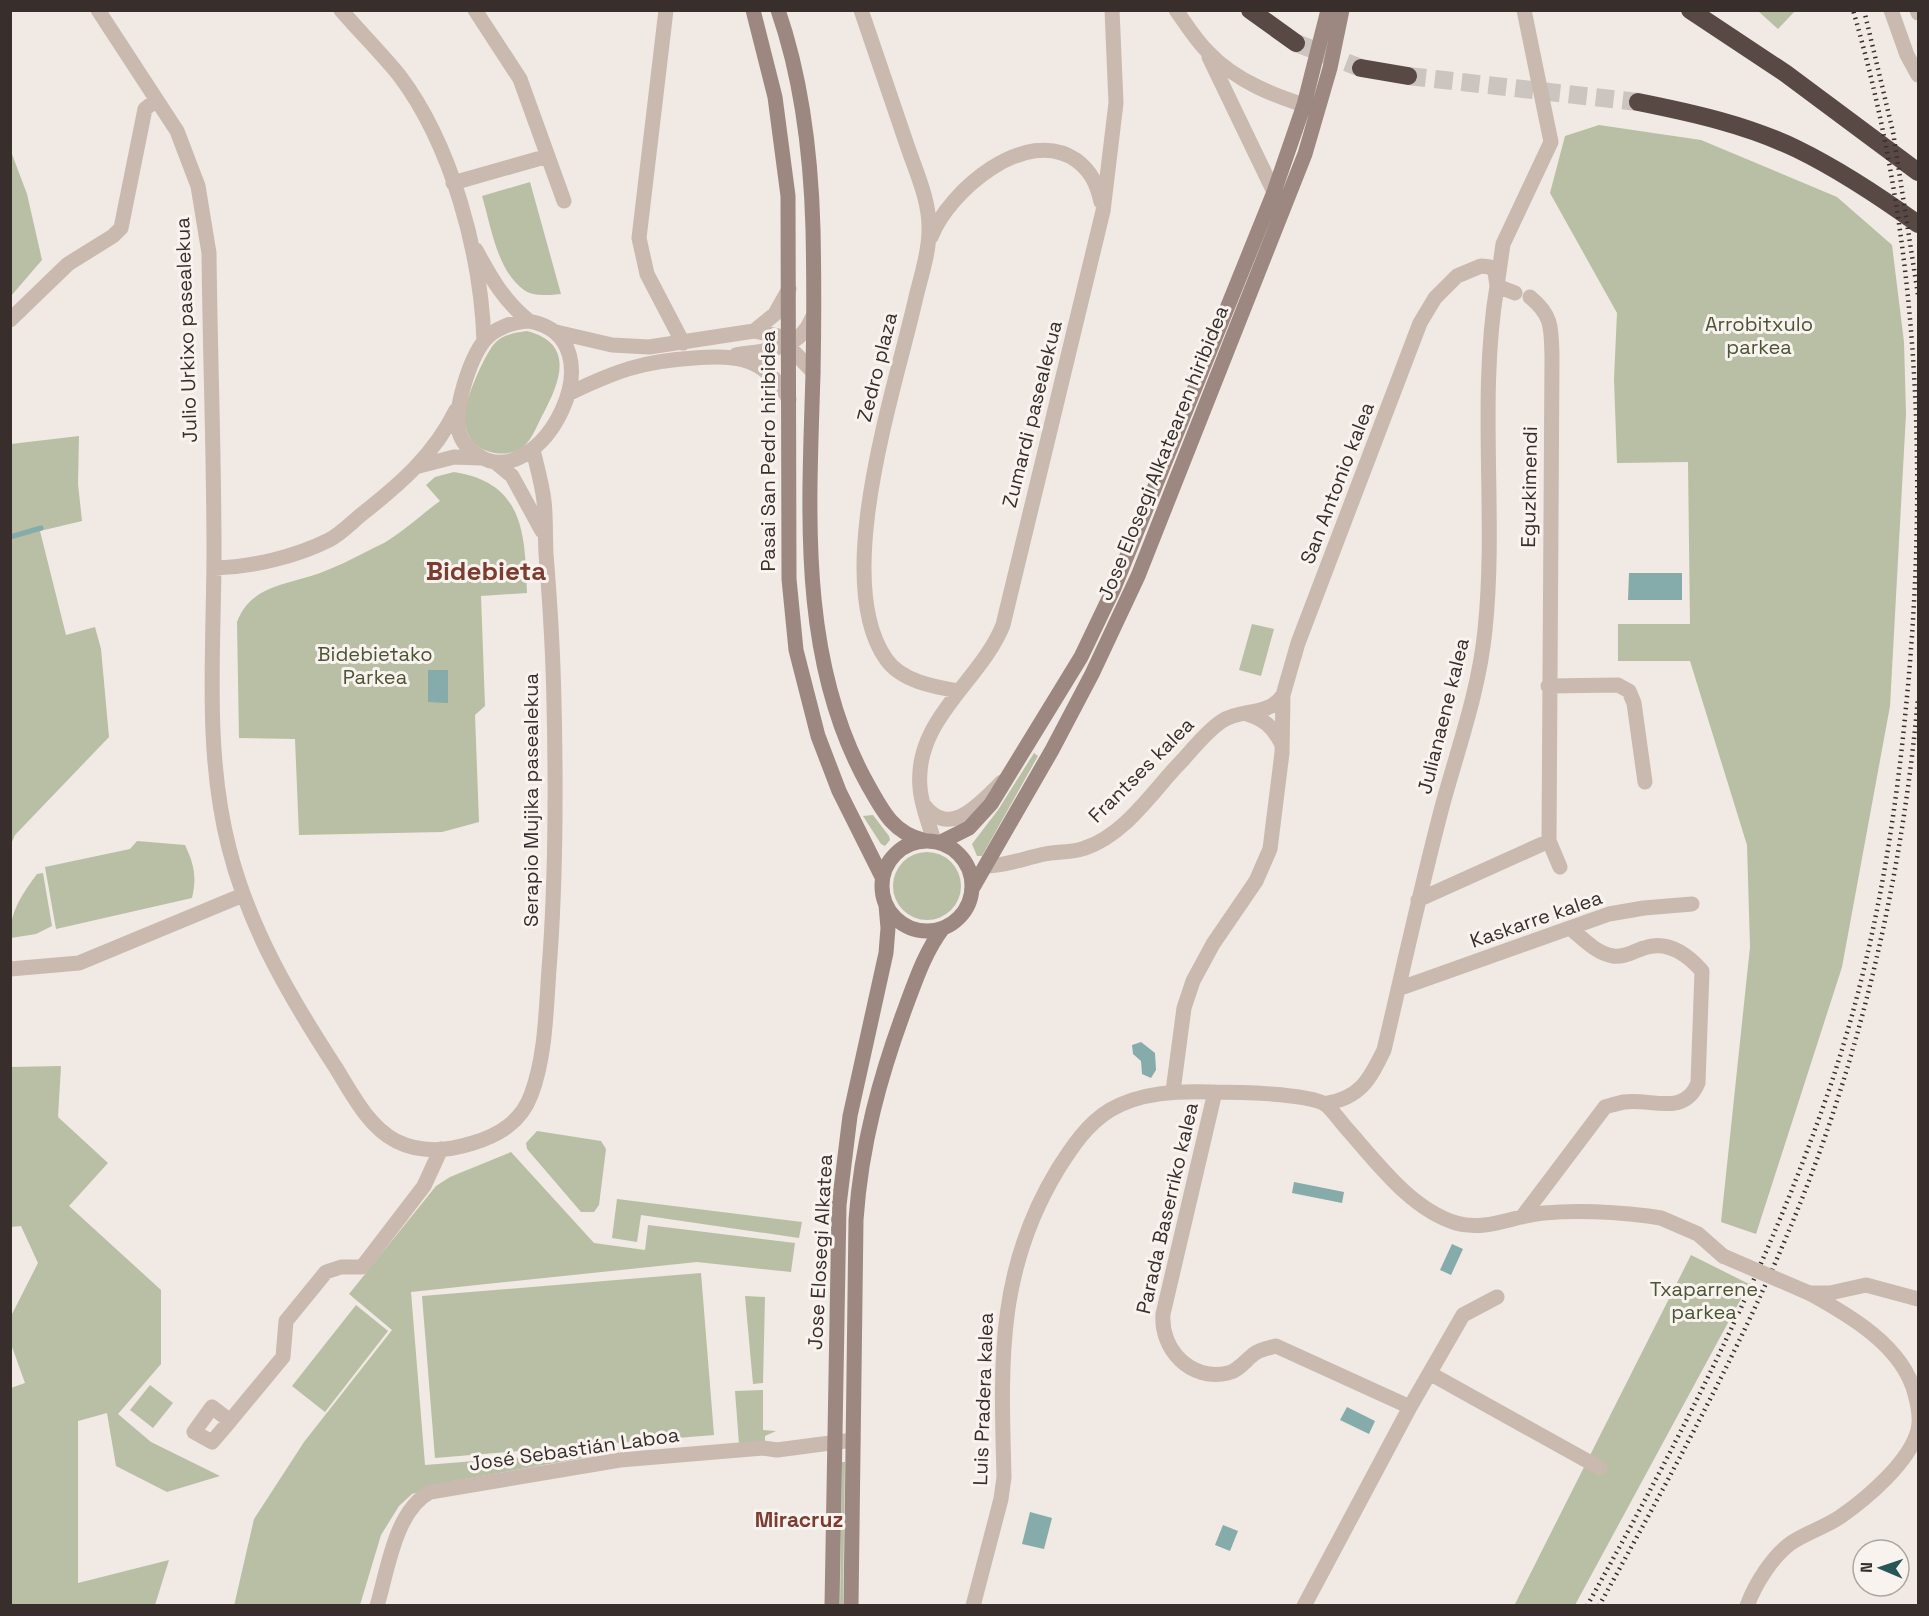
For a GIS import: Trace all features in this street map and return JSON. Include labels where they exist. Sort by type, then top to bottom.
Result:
[{"type":"highway","points":[[1250,10],[1296,43]]},
{"type":"highway","points":[[1690,10],[1785,73],[1918,172]]},
{"type":"highway","points":[[1361,68],[1408,76]]},
{"type":"highway","points":[[1638,102],[1695,113],[1747,129],[1795,148],[1839,171],[1918,224]]},
{"type":"main road","name":"Pasai San Pedro hiribidea","points":[[753,10],[775,97],[783,144],[788,196],[789,579],[792,621],[803,684],[828,764],[882,877]]},
{"type":"main road","points":[[778,10],[801,106],[810,165],[813,318],[810,477],[812,560],[815,609],[825,673],[845,738],[878,804],[900,831],[933,841],[961,855],[970,872],[972,889],[970,900],[960,917],[943,928],[926,955],[881,1077],[867,1133],[856,1220],[851,1605]]},
{"type":"main road","name":"Jose Elosegi Alkatearen hiribidea","points":[[972,889],[987,866],[1092,674],[1138,576],[1294,183],[1311,107],[1328,10]]},
{"type":"main road","name":"Jose Elosegi Alkatearen hiribidea","points":[[933,841],[955,836],[977,821],[1010,774],[1081,657],[1114,588],[1274,192],[1311,107],[1342,10]]},
{"type":"main road","points":[[933,841],[901,848],[886,866],[882,877],[886,905],[900,922],[921,931],[943,928]]},
{"type":"main road","name":"Jose Elosegi Alkatea","points":[[832,1605],[839,1205],[850,1116],[886,953],[886,905]]},
{"type":"street","name":"Julio Urkixo pasealekua","points":[[98,10],[156,100],[170,116],[198,186],[205,221],[208,254],[214,568]]},
{"type":"street","points":[[214,568],[242,567],[303,550],[331,539],[419,466],[448,426],[484,341],[483,317],[468,234],[453,183],[437,141],[416,101],[399,76],[341,10]]},
{"type":"street","points":[[475,10],[513,65],[564,201]]},
{"type":"street","points":[[666,10],[639,238],[647,274],[682,343]]},
{"type":"street","name":"Zedro plaza","points":[[861,10],[925,198],[929,220],[928,243],[873,469],[863,553],[865,588],[870,619],[886,661],[911,679],[959,691]]},
{"type":"street","name":"Zumardi pasealekua","points":[[933,841],[920,784],[923,753],[942,712],[995,644],[1003,625],[1103,211],[1116,103],[1112,10]]},
{"type":"street","points":[[1176,10],[1207,51],[1274,192]]},
{"type":"street","name":"San Antonio kalea","points":[[1173,1091],[1184,1008],[1193,981],[1213,944],[1256,881],[1270,849],[1282,753],[1283,695],[1298,643],[1420,323],[1435,298],[1457,276],[1485,266],[1503,244],[1551,142],[1524,10]]},
{"type":"street","points":[[1891,10],[1907,55],[1918,75]]},
{"type":"street","points":[[1207,51],[1254,86],[1311,107]]},
{"type":"street","points":[[10,321],[68,264],[114,236],[121,228],[145,109],[156,100]]},
{"type":"street","points":[[928,243],[939,221],[953,203],[992,168],[1010,157],[1034,149],[1052,150],[1070,156],[1086,168],[1098,186],[1103,211]]},
{"type":"street","points":[[453,183],[548,156]]},
{"type":"street","points":[[925,198],[938,205],[953,203]]},
{"type":"street","points":[[468,234],[497,289],[508,303],[529,321],[556,332],[612,345],[649,346],[754,332],[772,333],[789,345],[813,372]]},
{"type":"street","name":"San Antonio kalea","points":[[1497,286],[1503,244]]},
{"type":"street","name":"Julianaene kalea","points":[[1324,1104],[1346,1101],[1359,1091],[1374,1070],[1384,1050],[1418,900],[1465,729],[1483,653],[1488,541],[1486,371],[1497,286],[1495,272],[1485,266]]},
{"type":"street","name":"Eguzkimendi","points":[[1497,286],[1522,295],[1543,308],[1550,323],[1552,356],[1548,686],[1549,841]]},
{"type":"street","points":[[754,332],[775,314],[789,290]]},
{"type":"street","points":[[570,393],[640,364],[730,356],[789,345],[805,332],[813,318]]},
{"type":"street","points":[[484,341],[508,325],[529,321]]},
{"type":"street","points":[[419,466],[454,457],[489,460],[522,457],[533,450],[543,440],[570,393],[571,361],[565,345],[556,332]]},
{"type":"street","points":[[730,356],[754,363],[765,370],[779,384],[789,399]]},
{"type":"street","points":[[456,410],[461,437],[470,450],[489,460]]},
{"type":"street","name":"Serapio Mujika pasealekua","points":[[214,568],[211,695],[215,767],[221,814],[243,895],[280,976],[369,1119],[392,1139],[414,1149],[441,1149],[483,1140],[505,1129],[519,1118],[531,1093],[540,1051],[548,988],[556,850],[550,609],[544,498],[533,450]]},
{"type":"street","name":"Serapio Mujika pasealekua","points":[[489,460],[512,476],[545,537]]},
{"type":"street","points":[[1548,686],[1618,685],[1629,692],[1634,703],[1645,782]]},
{"type":"street","name":"Frantses kalea","points":[[987,866],[1009,865],[1046,854],[1066,853],[1087,848],[1104,839],[1122,824],[1214,727],[1235,715],[1273,706],[1283,695]]},
{"type":"street","points":[[1247,714],[1269,724],[1281,743]]},
{"type":"street","points":[[924,804],[941,818],[957,819],[972,811],[1010,774]]},
{"type":"street","points":[[1418,900],[1549,841],[1560,867]]},
{"type":"street","points":[[10,969],[80,963],[243,895]]},
{"type":"street","name":"Kaskarre kalea","points":[[1398,989],[1609,914],[1692,904]]},
{"type":"street","points":[[1522,1217],[1605,1107],[1626,1101],[1682,1101],[1693,1095],[1698,1083],[1702,971],[1686,956],[1666,946],[1646,947],[1621,956],[1612,956],[1602,952],[1570,928]]},
{"type":"street","name":"Luis Pradera kalea","points":[[973,1605],[1001,1499],[1004,1477],[1002,1342],[1007,1303],[1019,1256],[1035,1214],[1064,1160],[1093,1123],[1112,1109],[1141,1098],[1173,1091],[1292,1097],[1324,1104]]},
{"type":"street","name":"Parada Baserriko kalea","points":[[1215,1092],[1163,1314],[1161,1330],[1166,1344],[1176,1357],[1194,1370],[1209,1374],[1229,1373],[1256,1352],[1276,1346],[1410,1407]]},
{"type":"street","points":[[1324,1104],[1393,1181],[1432,1212],[1446,1219],[1472,1226],[1544,1213],[1637,1214],[1661,1218],[1698,1234],[1723,1256],[1809,1293],[1848,1314],[1888,1350],[1901,1366],[1913,1387],[1918,1406],[1918,1429],[1905,1457],[1868,1495],[1838,1518],[1790,1544],[1768,1567],[1747,1605]]},
{"type":"street","points":[[230,1421],[283,1357],[286,1321],[326,1272],[341,1267],[362,1267],[424,1186],[441,1149]]},
{"type":"street","points":[[1809,1293],[1830,1293],[1866,1285],[1918,1299]]},
{"type":"street","points":[[1848,1314],[1844,1300],[1851,1288]]},
{"type":"street","points":[[1304,1605],[1410,1407],[1463,1315],[1497,1297]]},
{"type":"street","points":[[1431,1374],[1600,1468]]},
{"type":"street","name":"José Sebastián Laboa","points":[[377,1605],[402,1520],[413,1503],[430,1492],[620,1460],[797,1448],[854,1440]]},
{"type":"green space","points":[[1758,11],[1795,11],[1778,29]]},
{"type":"green space","name":"Arrobitxulo parkea","points":[[1599,125],[1701,140],[1837,197],[1892,245],[1904,342],[1906,414],[1890,706],[1842,967],[1756,1234],[1721,1222],[1750,947],[1747,845],[1690,661],[1618,661],[1618,624],[1690,624],[1688,462],[1617,463],[1614,379],[1617,313],[1550,193],[1565,136]]},
{"type":"green space","points":[[10,149],[27,194],[42,260],[11,296]]},
{"type":"green space","points":[[530,182],[561,294],[537,295],[524,290],[507,272],[492,234],[482,196]]},
{"type":"green space","points":[[527,331],[543,337],[553,345],[560,366],[558,378],[534,432],[523,447],[512,452],[493,453],[481,448],[471,439],[465,424],[465,409],[480,368],[494,344],[505,336]]},
{"type":"green space","points":[[79,436],[78,484],[82,521],[40,531],[66,635],[95,627],[101,649],[109,737],[15,835],[11,844],[11,444]]},
{"type":"green space","name":"Bidebietako Parkea","points":[[454,472],[477,478],[495,487],[507,499],[516,514],[525,550],[527,593],[481,596],[485,706],[475,715],[479,822],[442,832],[299,835],[295,739],[239,738],[237,622],[251,600],[261,593],[328,570],[391,539],[440,501],[426,485],[435,477]]},
{"type":"green space","points":[[1252,624],[1274,629],[1261,676],[1239,670]]},
{"type":"green space","points":[[1034,753],[1038,756],[982,856],[977,856],[972,844],[998,810]]},
{"type":"green space","points":[[873,815],[889,836],[890,840],[885,846],[881,844],[863,816]]},
{"type":"green space","points":[[137,841],[185,845],[194,871],[192,898],[56,929],[45,867],[130,849]]},
{"type":"green space","points":[[927,852],[940,855],[951,862],[958,873],[961,886],[958,899],[951,910],[940,917],[927,920],[914,917],[903,910],[896,899],[893,886],[896,873],[903,862],[914,855]]},
{"type":"green space","points":[[43,873],[52,926],[36,934],[11,938],[14,912],[37,874]]},
{"type":"green space","points":[[61,1066],[58,1117],[108,1163],[69,1206],[161,1290],[161,1364],[118,1414],[151,1442],[220,1476],[167,1492],[116,1466],[107,1413],[78,1421],[78,1583],[169,1560],[155,1605],[11,1605],[11,1388],[25,1383],[11,1344],[11,1316],[38,1263],[21,1226],[11,1227],[11,1067]]},
{"type":"green space","points":[[537,1131],[601,1141],[606,1149],[599,1205],[594,1212],[581,1212],[527,1149],[526,1143]]},
{"type":"green space","points":[[511,1152],[594,1243],[645,1250],[648,1225],[795,1243],[791,1272],[697,1262],[411,1292],[425,1465],[589,1452],[606,1454],[453,1481],[412,1494],[399,1506],[381,1535],[360,1605],[234,1606],[254,1519],[304,1442],[392,1330],[349,1294],[436,1186],[450,1177]]},
{"type":"green space","points":[[617,1199],[802,1222],[799,1238],[641,1215],[637,1242],[612,1238]]},
{"type":"green space","name":"Txaparrene parkea","points":[[1691,1255],[1749,1284],[1575,1605],[1514,1606]]},
{"type":"green space","points":[[701,1273],[714,1435],[435,1458],[422,1296]]},
{"type":"green space","points":[[745,1296],[765,1297],[763,1383],[753,1384]]},
{"type":"green space","points":[[356,1305],[388,1331],[325,1412],[292,1386]]},
{"type":"green space","points":[[150,1385],[173,1403],[153,1428],[130,1410]]},
{"type":"green space","points":[[763,1390],[763,1430],[776,1431],[765,1436],[765,1441],[739,1444],[735,1391]]},
{"type":"green space","points":[[842,1462],[845,1462],[843,1605],[840,1606]]},
{"type":"water","points":[[1629,573],[1682,573],[1682,600],[1628,600]]},
{"type":"water","points":[[428,670],[448,670],[448,703],[428,702]]},
{"type":"water","points":[[1141,1042],[1155,1053],[1156,1070],[1151,1078],[1142,1074],[1141,1061],[1133,1054],[1132,1045]]},
{"type":"water","points":[[1294,1182],[1344,1192],[1342,1203],[1292,1193]]},
{"type":"water","points":[[1452,1244],[1463,1249],[1451,1275],[1440,1270]]},
{"type":"water","points":[[1347,1407],[1375,1421],[1369,1434],[1340,1420]]},
{"type":"water","points":[[1030,1512],[1052,1518],[1044,1549],[1022,1544]]},
{"type":"water","points":[[1223,1525],[1238,1531],[1230,1551],[1215,1545]]},
{"type":"waterway","points":[[10,537],[41,528]]},
{"type":"tunnel","points":[[1296,43],[1361,68]]},
{"type":"tunnel","points":[[1408,76],[1638,102]]},
{"type":"railway","points":[[1587,1606],[1656,1479],[1721,1350],[1780,1219],[1807,1152],[1846,1038],[1870,945],[1888,850],[1901,755],[1913,619],[1917,532],[1917,444],[1913,356],[1905,268],[1892,181],[1875,95],[1853,10]]},
{"type":"railway","points":[[1864,10],[1893,132],[1918,295]]},
{"type":"railway","points":[[1599,1606],[1693,1432],[1752,1314],[1779,1254],[1827,1131],[1860,1025],[1886,917],[1905,808],[1918,698]]},
{"type":"district","name":"Bidebieta","points":[[486,571]]},
{"type":"district","name":"Miracruz","points":[[799,1519]]}]
